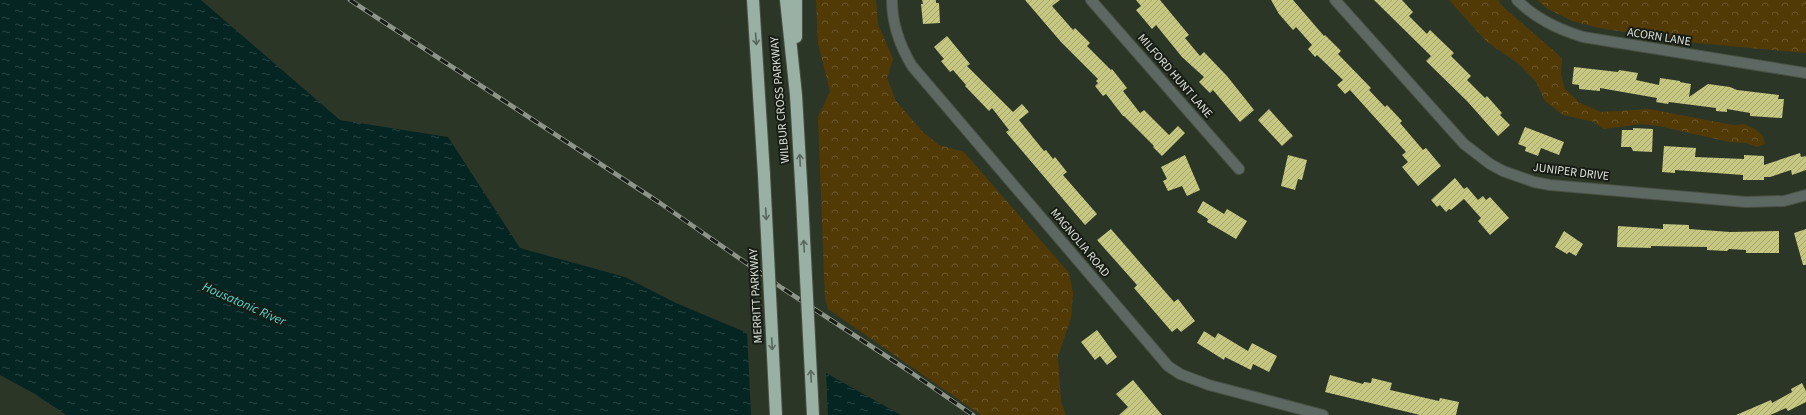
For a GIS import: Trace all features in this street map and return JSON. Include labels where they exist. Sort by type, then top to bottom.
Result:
[{"type":"highway","name":"WILBUR CROSS PARKWAY","points":[[753,0],[764,175]]},
{"type":"highway","name":"WILBUR CROSS PARKWAY","points":[[786,0],[796,95],[813,415]]},
{"type":"highway","points":[[796,0],[796,95]]},
{"type":"highway","name":"MERRITT PARKWAY","points":[[764,175],[776,415]]},
{"type":"street","name":"MAGNOLIA ROAD","points":[[892,0],[893,20],[898,38],[912,66],[1168,366],[1180,374],[1208,386],[1323,415]]},
{"type":"street","name":"MILFORD HUNT LANE","points":[[1091,0],[1239,168]]},
{"type":"street","name":"JUNIPER DRIVE","points":[[1335,0],[1464,144],[1490,164],[1503,171],[1534,182],[1550,185],[1746,202],[1784,201],[1806,195]]},
{"type":"street","name":"ACORN LANE","points":[[1517,0],[1535,16],[1549,24],[1583,37],[1806,73]]},
{"type":"green space","points":[[816,0],[876,0],[878,24],[893,59],[887,78],[896,101],[923,132],[939,145],[964,152],[1069,273],[1073,293],[1071,318],[1058,356],[1061,402],[1066,415],[981,415],[828,309],[825,299],[818,117],[830,92],[818,43]]},
{"type":"green space","points":[[1449,0],[1498,0],[1501,5],[1562,58],[1561,75],[1565,89],[1580,103],[1601,112],[1649,109],[1734,125],[1744,124],[1755,129],[1763,136],[1765,144],[1757,147],[1746,143],[1729,142],[1659,126],[1642,124],[1603,129],[1594,122],[1563,115],[1545,101],[1536,82],[1520,65],[1486,41]]},
{"type":"green space","points":[[1537,0],[1806,0],[1806,53],[1696,43],[1599,28],[1572,21],[1548,9]]},
{"type":"water","name":"Housatonic River","points":[[0,0],[201,0],[340,120],[448,137],[520,248],[625,277],[676,303],[776,345],[901,415],[66,415],[35,394],[0,375]]},
{"type":"pier","points":[[747,331],[777,343],[826,371],[828,415],[751,415]]},
{"type":"building","points":[[922,0],[936,0],[936,3],[939,3],[940,23],[923,24]]},
{"type":"building","points":[[1025,0],[1060,0],[1052,6],[1073,30],[1075,28],[1090,43],[1087,46],[1111,70],[1112,69],[1127,88],[1123,91],[1140,113],[1144,110],[1169,135],[1178,126],[1185,133],[1162,156],[1153,147],[1154,146],[1123,116],[1106,94],[1103,96],[1095,86],[1098,83],[1096,81],[1098,79],[1061,42]]},
{"type":"building","points":[[1136,0],[1160,0],[1189,35],[1185,38],[1200,56],[1204,52],[1227,76],[1254,110],[1240,122],[1213,90],[1210,93],[1199,82],[1204,77],[1182,57],[1156,25],[1152,29],[1136,10],[1141,6]]},
{"type":"building","points":[[1271,0],[1293,0],[1324,36],[1325,35],[1341,51],[1338,54],[1371,88],[1369,90],[1385,107],[1387,105],[1402,121],[1400,123],[1423,150],[1426,148],[1441,166],[1418,186],[1402,167],[1408,162],[1402,155],[1406,152],[1350,90],[1345,94],[1337,85],[1343,80],[1317,55],[1315,57],[1308,49],[1312,45],[1296,27],[1293,30],[1279,14]]},
{"type":"building","points":[[1374,0],[1402,0],[1413,12],[1409,16],[1427,34],[1430,30],[1454,53],[1451,56],[1471,76],[1467,80],[1485,98],[1487,96],[1502,113],[1500,115],[1510,125],[1498,136],[1467,101],[1426,61],[1431,56]]},
{"type":"building","points":[[947,36],[970,64],[967,66],[1013,112],[1022,104],[1029,112],[1019,120],[1044,151],[1046,150],[1053,159],[1055,157],[1067,172],[1063,175],[1097,214],[1085,225],[1006,132],[1009,130],[992,108],[989,111],[965,86],[966,85],[953,70],[950,72],[941,61],[944,59],[934,47]]},
{"type":"building","points":[[1574,67],[1618,72],[1619,70],[1638,73],[1636,80],[1659,85],[1660,78],[1680,81],[1691,84],[1689,97],[1708,84],[1730,87],[1737,90],[1779,95],[1778,99],[1784,99],[1782,118],[1750,116],[1750,113],[1727,109],[1727,112],[1716,111],[1716,108],[1669,102],[1668,104],[1656,102],[1657,98],[1600,88],[1600,91],[1579,89],[1579,85],[1572,84]]},
{"type":"building","points":[[1269,109],[1293,136],[1282,146],[1258,120]]},
{"type":"building","points":[[1525,127],[1564,142],[1559,155],[1541,148],[1538,156],[1525,151],[1526,147],[1518,144]]},
{"type":"building","points":[[1633,128],[1653,129],[1652,152],[1633,151],[1631,147],[1621,147],[1622,130],[1633,130]]},
{"type":"building","points":[[1664,146],[1696,148],[1695,157],[1744,159],[1744,155],[1764,156],[1764,165],[1800,153],[1801,157],[1806,156],[1806,170],[1792,175],[1791,170],[1770,177],[1764,177],[1764,180],[1743,180],[1743,175],[1675,170],[1675,173],[1662,172]]},
{"type":"building","points":[[1185,155],[1200,190],[1187,196],[1182,186],[1168,191],[1163,181],[1167,179],[1161,167]]},
{"type":"building","points":[[1288,155],[1307,160],[1302,180],[1298,179],[1295,190],[1281,186]]},
{"type":"building","points":[[1455,178],[1464,189],[1467,187],[1478,200],[1483,196],[1486,200],[1490,197],[1509,218],[1490,235],[1478,221],[1481,218],[1464,199],[1451,210],[1449,209],[1446,212],[1440,205],[1437,207],[1431,200]]},
{"type":"building","points":[[1203,201],[1224,214],[1227,209],[1247,221],[1236,239],[1207,222],[1208,219],[1197,212]]},
{"type":"building","points":[[1663,224],[1689,225],[1689,229],[1730,232],[1779,231],[1779,253],[1746,253],[1746,250],[1729,249],[1727,251],[1707,250],[1707,247],[1617,247],[1618,226],[1663,229]]},
{"type":"building","points":[[1111,229],[1174,302],[1178,299],[1195,321],[1181,332],[1177,328],[1172,332],[1134,288],[1137,285],[1097,240]]},
{"type":"building","points":[[1806,229],[1806,265],[1803,265],[1794,233]]},
{"type":"building","points":[[1564,231],[1583,244],[1576,256],[1569,252],[1567,254],[1555,247]]},
{"type":"building","points":[[1097,330],[1117,357],[1107,365],[1100,356],[1095,360],[1081,342]]},
{"type":"building","points":[[1204,331],[1215,338],[1218,333],[1248,351],[1252,343],[1277,356],[1269,372],[1253,364],[1251,370],[1225,357],[1224,360],[1197,343]]},
{"type":"building","points":[[1330,375],[1363,384],[1364,382],[1371,383],[1372,378],[1392,383],[1390,390],[1439,401],[1440,398],[1459,402],[1456,415],[1420,415],[1325,392]]},
{"type":"building","points":[[1133,380],[1162,415],[1119,415],[1128,407],[1116,394]]},
{"type":"building","points":[[1802,383],[1806,391],[1806,402],[1788,411],[1786,408],[1770,415],[1736,415],[1771,400],[1772,403],[1792,392],[1791,389]]},
{"type":"railway","points":[[350,0],[660,203],[782,288],[909,371],[973,415]]}]
